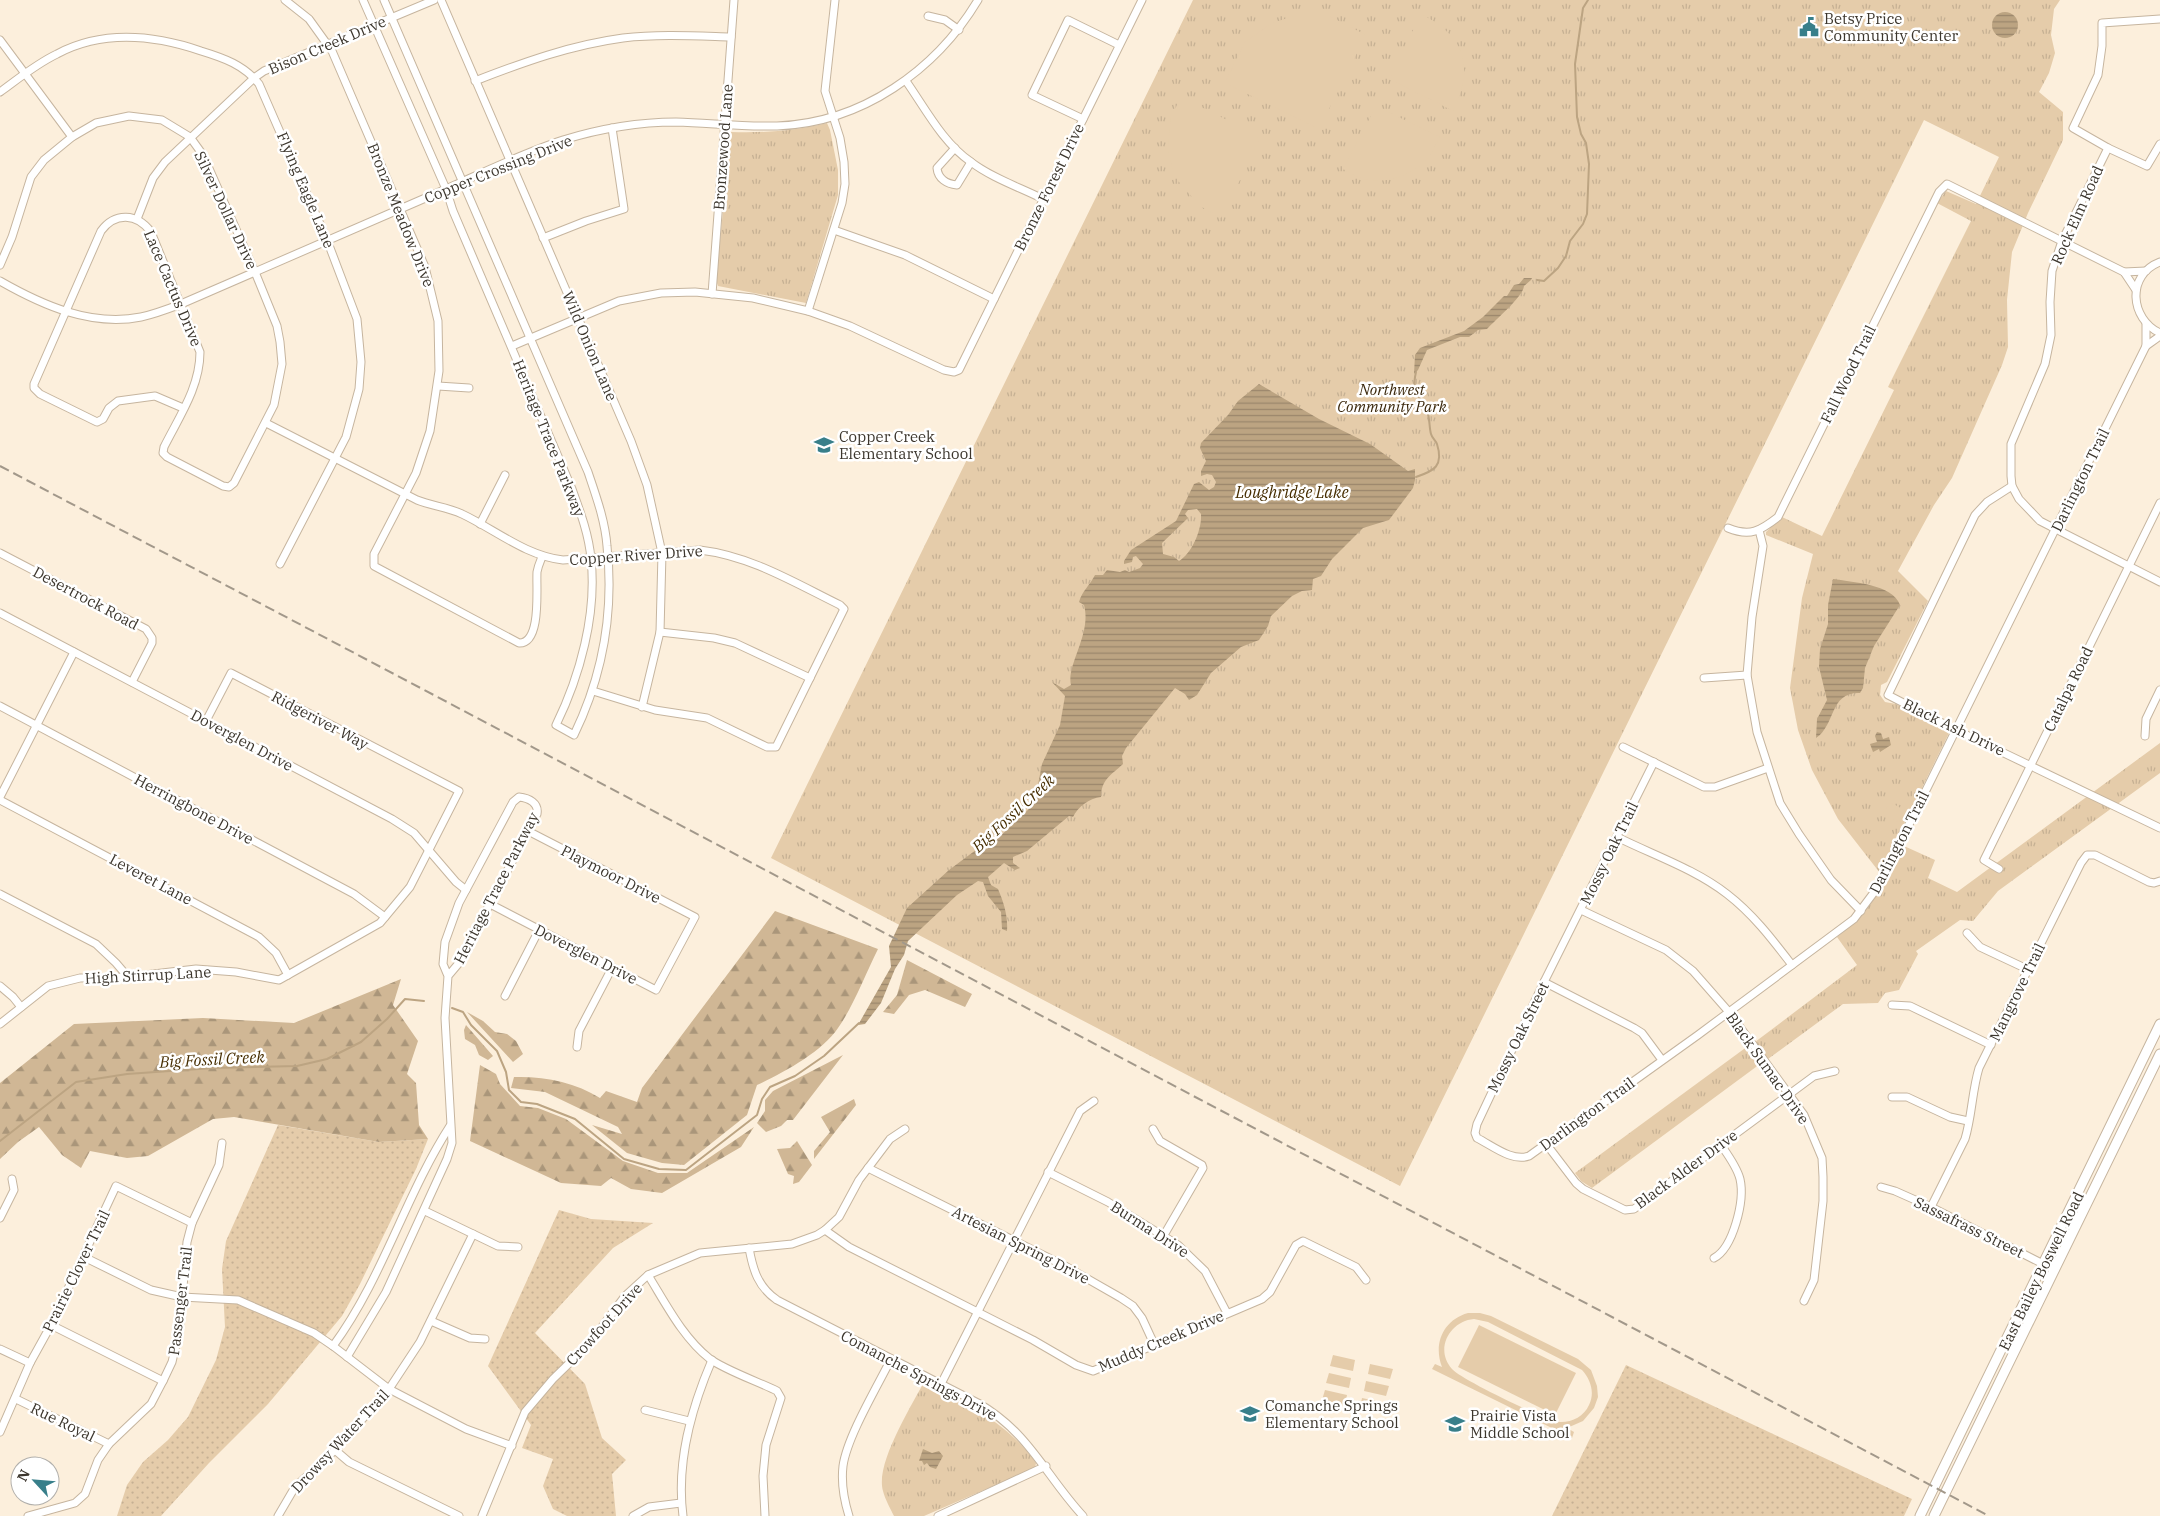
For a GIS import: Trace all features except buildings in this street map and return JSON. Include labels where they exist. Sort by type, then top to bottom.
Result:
[{"type":"main road","name":"East Bailey Boswell Road","points":[[1920,1516],[2160,1024]]},
{"type":"main road","name":"East Bailey Boswell Road","points":[[1934,1516],[2160,1054]]},
{"type":"main road","points":[[2142,1063],[2153,1068]]},
{"type":"main road","points":[[1974,1408],[1985,1413]]},
{"type":"street","name":"Bronze Meadow Drive","points":[[285,0],[309,19],[327,43],[401,209],[425,267],[432,292],[440,348],[438,386],[430,431],[416,473],[374,554],[373,563],[377,568],[519,643],[524,643],[532,635],[537,602],[537,572],[542,556]]},
{"type":"street","name":"Heritage Trace Parkway","points":[[363,0],[446,189],[453,211],[575,496],[591,559],[587,634],[575,680],[556,725],[574,735],[593,691],[603,654],[606,633],[608,557],[602,516],[588,472],[384,0]]},
{"type":"street","name":"Bison Creek Drive","points":[[137,219],[159,169],[190,137],[254,78],[264,71],[327,43],[434,0]]},
{"type":"street","name":"Wild Onion Lane","points":[[441,0],[578,317],[645,478],[662,553],[660,632],[642,707]]},
{"type":"street","name":"Bronzewood Lane","points":[[712,294],[734,0]]},
{"type":"street","points":[[512,346],[619,301],[647,294],[677,291],[753,298],[808,311],[842,203],[845,178],[841,145],[827,101],[825,83],[835,0]]},
{"type":"street","name":"Copper Crossing Drive","points":[[0,282],[39,302],[100,319],[126,319],[151,315],[181,304],[510,161],[561,141],[612,128],[662,123],[778,126],[808,123],[862,105],[906,81],[934,57],[958,30],[978,0]]},
{"type":"street","name":"Bronze Forest Drive","points":[[808,311],[850,326],[944,370],[954,372],[962,365],[1142,0]]},
{"type":"street","points":[[928,16],[945,20],[958,30]]},
{"type":"street","points":[[2160,19],[2102,23],[2102,46],[2098,74],[2073,128],[2108,148],[2147,166],[2160,144]]},
{"type":"street","points":[[1083,119],[1032,95],[1068,20],[1119,45]]},
{"type":"street","points":[[475,80],[541,56],[608,41],[663,36],[731,37]]},
{"type":"street","name":"Flying Eagle Lane","points":[[0,92],[25,73],[57,53],[72,47],[102,39],[138,37],[175,42],[240,65],[254,78],[263,91],[328,240],[357,319],[361,362],[359,389],[346,437],[280,564]]},
{"type":"street","points":[[0,40],[72,137]]},
{"type":"street","points":[[906,81],[955,148],[971,162],[1044,198]]},
{"type":"street","name":"Silver Dollar Drive","points":[[0,265],[12,237],[31,177],[44,160],[72,137],[106,119],[129,116],[162,120],[190,137],[203,155],[255,272],[277,326],[280,342],[282,364],[280,383],[274,405],[234,483],[229,487]]},
{"type":"street","points":[[543,238],[586,220],[624,209],[612,128]]},
{"type":"street","points":[[955,148],[937,168],[943,181],[957,185],[971,162]]},
{"type":"street","name":"Rock Elm Road","points":[[2108,148],[2062,241],[2052,271],[2050,302],[2051,335],[2045,364],[2011,444],[2012,486],[2029,511],[2040,521],[2160,582]]},
{"type":"street","name":"Fall Wood Trail","points":[[1759,530],[1778,516],[1939,192],[1947,184],[2062,241]]},
{"type":"street","name":"Lace Cactus Drive","points":[[183,408],[155,396],[118,401],[109,408],[103,419],[97,422],[37,392],[34,384],[35,379],[97,238],[105,225],[111,221],[124,217],[137,219],[151,232],[200,352],[198,376],[183,408],[164,447],[163,453],[167,457],[215,482],[229,487]]},
{"type":"street","points":[[834,230],[905,255],[994,299]]},
{"type":"street","points":[[2062,241],[2124,272],[2146,271]]},
{"type":"street","points":[[2136,290],[2146,271],[2160,262]]},
{"type":"street","points":[[2124,272],[2136,290],[2137,308],[2146,324],[2160,335]]},
{"type":"street","name":"Darlington Trail","points":[[2146,324],[2146,346]]},
{"type":"street","name":"Darlington Trail","points":[[1475,1133],[1477,1138],[1514,1157],[1522,1159],[1529,1156],[1729,1012],[1861,911],[1884,875],[2146,346],[2160,335]]},
{"type":"street","points":[[438,386],[469,388]]},
{"type":"street","name":"Copper River Drive","points":[[266,423],[406,494],[431,506],[460,513],[542,556],[562,560],[591,559],[700,550],[743,559],[840,605],[844,609],[810,678]]},
{"type":"street","points":[[480,524],[505,475]]},
{"type":"street","name":"Black Ash Drive","points":[[2012,486],[1986,502],[1975,516],[1888,695],[1956,730],[2160,828]]},
{"type":"street","name":"Catalpa Road","points":[[1999,869],[1984,860],[2160,503]]},
{"type":"street","points":[[1728,528],[1741,533],[1759,530],[1763,546],[1752,617],[1747,675],[1757,732],[1768,768],[1780,802],[1798,834],[1831,880],[1861,911]]},
{"type":"street","name":"Desertrock Road","points":[[0,553],[146,629],[152,638],[152,642],[132,682]]},
{"type":"street","name":"Doverglen Drive","points":[[0,613],[392,819],[414,833],[456,882],[466,890]]},
{"type":"street","points":[[593,691],[642,707],[707,718],[767,746],[776,747],[810,678],[735,642],[660,632]]},
{"type":"street","points":[[0,798],[74,652]]},
{"type":"street","name":"Ridgeriver Way","points":[[206,721],[231,673],[459,791]]},
{"type":"street","points":[[1704,678],[1747,675]]},
{"type":"street","points":[[2145,736],[2146,719],[2160,690]]},
{"type":"street","name":"Herringbone Drive","points":[[0,706],[354,894],[385,917]]},
{"type":"street","points":[[1623,747],[1704,787],[1715,787],[1768,768]]},
{"type":"street","name":"Mossy Oak Trail","points":[[1564,943],[1654,762]]},
{"type":"street","name":"High Stirrup Lane","points":[[0,1024],[48,986],[80,978],[128,977],[196,970],[236,972],[279,980],[380,923],[410,887],[459,791]]},
{"type":"street","name":"Heritage Trace Parkway","points":[[347,1357],[377,1310],[445,1167],[450,1149],[451,1103],[445,1018],[448,976],[443,964],[445,942],[466,890],[513,802],[519,797],[532,801],[537,807],[537,814],[460,963],[448,976]]},
{"type":"street","name":"Leveret Lane","points":[[0,798],[259,936],[276,953],[288,975]]},
{"type":"street","name":"Playmoor Drive","points":[[528,831],[695,917],[656,990]]},
{"type":"street","points":[[1617,837],[1701,877],[1726,893],[1764,928],[1792,965]]},
{"type":"street","name":"Mangrove Trail","points":[[1931,1207],[1965,1139],[1974,1084],[1979,1068],[2081,862],[2087,855],[2094,855],[2149,882],[2160,881]]},
{"type":"street","points":[[0,894],[96,944],[128,977]]},
{"type":"street","name":"Doverglen Drive","points":[[490,904],[656,990]]},
{"type":"street","name":"Black Sumac Drive","points":[[1581,910],[1666,950],[1693,971],[1729,1012],[1804,1115],[1822,1158],[1824,1177],[1814,1280],[1804,1301]]},
{"type":"street","points":[[505,996],[539,930]]},
{"type":"street","points":[[1967,932],[1980,947],[2027,970]]},
{"type":"street","name":"Mossy Oak Street","points":[[1475,1133],[1476,1124],[1564,943]]},
{"type":"street","points":[[577,1047],[579,1032],[612,968]]},
{"type":"street","points":[[1544,982],[1642,1033],[1662,1060]]},
{"type":"street","points":[[0,986],[21,1007]]},
{"type":"street","points":[[1892,1005],[1910,1006],[1991,1045]]},
{"type":"street","name":"Black Alder Drive","points":[[1547,1144],[1576,1184],[1625,1210],[1634,1209],[1814,1076],[1835,1071]]},
{"type":"street","points":[[1892,1097],[1907,1097],[1950,1117],[1968,1121]]},
{"type":"street","points":[[941,1384],[1080,1111],[1094,1100]]},
{"type":"street","name":"Heritage Trace Parkway","points":[[333,1346],[361,1303],[429,1160],[450,1125]]},
{"type":"street","name":"Crowfoot Drive","points":[[482,1516],[525,1412],[553,1379],[590,1344],[625,1296],[648,1275],[700,1253],[801,1242],[825,1230],[843,1210],[856,1184],[890,1139],[905,1129]]},
{"type":"street","points":[[1153,1129],[1160,1141],[1202,1165],[1203,1168],[1164,1235]]},
{"type":"street","name":"Passenger Trail","points":[[28,1516],[75,1503],[85,1494],[98,1460],[109,1444],[150,1404],[164,1381],[178,1340],[186,1242],[192,1223],[219,1165],[222,1144]]},
{"type":"street","points":[[1714,1258],[1722,1254],[1729,1240],[1740,1210],[1742,1195],[1738,1173],[1721,1145]]},
{"type":"street","name":"Artesian Spring Drive","points":[[868,1168],[1065,1266],[1128,1303],[1142,1318],[1154,1344]]},
{"type":"street","name":"Burma Drive","points":[[1048,1172],[1108,1202],[1178,1244],[1197,1261],[1212,1281],[1227,1313]]},
{"type":"street","points":[[0,1218],[14,1190],[12,1179]]},
{"type":"street","name":"Prairie Clover Trail","points":[[0,1432],[16,1399],[30,1363],[84,1258],[116,1186],[192,1223]]},
{"type":"street","name":"Sassafrass Street","points":[[1881,1187],[1931,1207],[2055,1270]]},
{"type":"street","points":[[425,1211],[498,1246],[518,1247]]},
{"type":"street","name":"Muddy Creek Drive","points":[[825,1230],[849,1247],[1093,1371],[1262,1299],[1270,1292],[1296,1245],[1303,1240],[1356,1267],[1366,1280]]},
{"type":"street","name":"Drowsy Water Trail","points":[[279,1516],[295,1487],[335,1450],[389,1390],[431,1321],[473,1234]]},
{"type":"street","name":"Comanche Springs Drive","points":[[749,1248],[754,1273],[771,1296],[978,1403],[1002,1419],[1025,1440],[1046,1466],[1072,1504],[1084,1516]]},
{"type":"street","points":[[84,1258],[151,1290],[182,1297],[238,1300],[314,1333],[389,1390],[466,1429],[512,1446]]},
{"type":"street","points":[[648,1275],[672,1315],[696,1346],[712,1360],[777,1391],[781,1398],[766,1445],[763,1476],[765,1516]]},
{"type":"street","points":[[431,1321],[470,1338],[485,1338]]},
{"type":"street","points":[[51,1325],[164,1381]]},
{"type":"street","points":[[0,1349],[30,1363]]},
{"type":"street","points":[[849,1516],[843,1496],[844,1465],[854,1434],[891,1359]]},
{"type":"street","points":[[683,1516],[681,1503],[683,1460],[689,1421],[696,1395],[712,1360]]},
{"type":"street","name":"Rue Royal","points":[[16,1399],[109,1444]]},
{"type":"street","points":[[645,1410],[689,1421]]},
{"type":"street","points":[[335,1450],[350,1462],[459,1516]]},
{"type":"street","points":[[938,1516],[1046,1466]]},
{"type":"street","points":[[633,1516],[649,1507],[681,1503]]},
{"type":"green space","name":"Northwest Community Park","points":[[1193,0],[2060,0],[2054,9],[2051,35],[2055,53],[2049,73],[2039,92],[2063,112],[2063,140],[2028,213],[2012,252],[2007,300],[2008,347],[2002,365],[1952,478],[1934,505],[1898,571],[1928,601],[1887,682],[1881,685],[1880,695],[1885,702],[1896,704],[1949,733],[1880,873],[1838,819],[1812,770],[1798,730],[1790,688],[1802,598],[1813,554],[1766,535],[1766,532],[1782,517],[1822,536],[1894,390],[1888,387],[1971,221],[1937,203],[1946,191],[1976,204],[1999,157],[1924,120],[1400,1186],[771,858]]},
{"type":"green space","points":[[1421,14],[1448,32],[1462,54],[1463,80],[1460,95],[1453,111],[1394,81],[1391,74]]},
{"type":"green space","points":[[1294,16],[1329,16],[1366,35],[1321,125],[1315,127],[1225,83],[1244,43],[1272,23]]},
{"type":"green space","points":[[1181,97],[1257,135],[1259,142],[1221,218],[1200,206],[1179,182],[1172,167],[1168,150],[1171,117]]},
{"type":"green space","points":[[1380,108],[1440,137],[1433,151],[1422,164],[1406,174],[1379,181],[1359,177],[1343,169],[1374,110]]},
{"type":"green space","points":[[827,123],[838,170],[838,195],[806,303],[718,286],[716,280],[731,132],[779,131]]},
{"type":"green space","points":[[2160,743],[2160,773],[1998,891],[1973,921],[1960,920],[1916,951],[1918,954],[1899,990],[1885,993],[1878,1003],[1843,1004],[1768,1059],[1755,1042],[1857,965],[1837,937],[1868,906],[1883,884],[1904,846],[1935,860],[1928,878],[1957,892]]},
{"type":"green space","points":[[1890,802],[1906,811],[1899,823],[1883,814]]},
{"type":"green space","points":[[775,911],[878,949],[849,1010],[831,1037],[801,1061],[757,1085],[747,1115],[684,1165],[662,1163],[627,1153],[592,1125],[622,1134],[618,1127],[545,1092],[511,1088],[514,1077],[548,1079],[570,1084],[600,1098],[606,1091],[637,1102],[642,1088]]},
{"type":"green space","points":[[907,960],[972,994],[965,1007],[925,990],[909,995],[894,1014],[883,1012],[897,995]]},
{"type":"green space","points":[[401,979],[393,1005],[418,1041],[407,1074],[416,1083],[419,1125],[428,1139],[379,1142],[234,1117],[213,1119],[148,1156],[127,1158],[90,1151],[81,1168],[62,1155],[39,1127],[18,1142],[0,1159],[0,1083],[74,1024],[203,1018],[294,1023]]},
{"type":"green space","points":[[467,1012],[483,1021],[495,1032],[507,1034],[516,1041],[523,1054],[513,1062]]},
{"type":"green space","points":[[466,1025],[493,1056],[488,1060],[479,1055],[475,1045],[465,1039],[464,1030]]},
{"type":"green space","points":[[1748,1046],[1760,1064],[1592,1188],[1581,1181],[1575,1173]]},
{"type":"green space","points":[[843,1055],[793,1120],[787,1120],[781,1126],[766,1132],[757,1123],[765,1111],[765,1100],[773,1091]]},
{"type":"green space","points":[[480,1065],[496,1074],[500,1084],[520,1106],[538,1108],[566,1119],[623,1161],[658,1173],[687,1173],[754,1127],[741,1147],[662,1193],[631,1189],[611,1178],[601,1186],[561,1183],[470,1141]]},
{"type":"green space","points":[[854,1099],[856,1105],[814,1159],[814,1151],[830,1132],[821,1117]]},
{"type":"green space","points":[[278,1125],[379,1142],[428,1139],[416,1169],[360,1284],[342,1316],[268,1404],[209,1463],[161,1516],[117,1516],[127,1485],[143,1462],[168,1440],[188,1417],[216,1360],[225,1327],[222,1269],[226,1241]]},
{"type":"green space","points":[[797,1141],[812,1165],[799,1182],[793,1184],[794,1176],[788,1174],[777,1149],[790,1148]]},
{"type":"green space","points":[[559,1210],[591,1219],[653,1223],[613,1248],[535,1333],[585,1384],[602,1438],[626,1460],[612,1474],[616,1516],[567,1516],[553,1509],[543,1486],[553,1459],[522,1448],[531,1425],[488,1366]]},
{"type":"green space","points":[[1468,1313],[1480,1313],[1491,1316],[1578,1359],[1591,1370],[1597,1386],[1598,1397],[1594,1408],[1583,1421],[1567,1428],[1574,1432],[1572,1438],[1432,1369],[1435,1364],[1442,1367],[1439,1350],[1442,1334],[1446,1327],[1459,1316]],"holes":[[[1474,1319],[1488,1322],[1582,1370],[1590,1382],[1592,1391],[1587,1409],[1578,1418],[1570,1421],[1561,1422],[1553,1420],[1523,1408],[1471,1382],[1452,1369],[1444,1353],[1447,1337],[1452,1330],[1465,1321]]]},
{"type":"green space","points":[[1479,1325],[1576,1373],[1555,1415],[1458,1367]]},
{"type":"green space","points":[[1333,1355],[1355,1360],[1353,1371],[1330,1366]]},
{"type":"green space","points":[[1370,1364],[1393,1369],[1390,1379],[1368,1374]]},
{"type":"green space","points":[[1626,1365],[1912,1499],[1904,1516],[1552,1516]]},
{"type":"green space","points":[[1329,1373],[1351,1378],[1349,1388],[1326,1383]]},
{"type":"green space","points":[[1366,1381],[1389,1386],[1386,1396],[1364,1391]]},
{"type":"green space","points":[[924,1382],[985,1415],[999,1425],[1024,1448],[1036,1463],[1035,1468],[924,1516],[894,1516],[883,1491],[884,1466],[903,1420]]},
{"type":"green space","points":[[1325,1390],[1347,1395],[1345,1405],[1322,1400]]},
{"type":"green space","points":[[1362,1398],[1385,1403],[1382,1414],[1360,1408]]},
{"type":"water","points":[[2005,12],[2015,15],[2018,25],[2015,35],[2005,38],[1995,35],[1992,25],[1995,15]]},
{"type":"water","points":[[1524,278],[1532,278],[1524,286],[1514,302],[1487,329],[1478,330],[1469,337],[1460,337],[1427,350],[1418,370],[1414,374],[1415,355],[1420,348],[1464,331],[1483,317],[1504,296],[1507,296],[1514,285],[1519,284]]},
{"type":"water","name":"Loughridge Lake","points":[[1259,384],[1319,419],[1370,444],[1408,471],[1415,469],[1413,488],[1389,520],[1363,528],[1332,559],[1321,576],[1313,579],[1312,590],[1302,591],[1292,596],[1271,616],[1268,626],[1259,640],[1241,647],[1211,673],[1197,695],[1189,700],[1185,694],[1175,688],[1126,748],[1122,756],[1123,764],[1105,782],[1101,791],[1101,797],[1092,799],[1084,804],[1073,817],[1069,816],[1027,851],[1013,857],[1013,863],[1020,868],[1015,870],[1004,863],[988,877],[991,885],[998,889],[1002,899],[1007,931],[1002,929],[1001,912],[988,896],[983,882],[978,881],[957,895],[908,941],[904,955],[895,969],[881,1003],[865,1024],[858,1025],[891,967],[889,946],[907,908],[949,870],[988,841],[994,842],[1030,808],[1036,795],[1042,764],[1060,725],[1065,696],[1052,682],[1064,689],[1071,685],[1072,668],[1085,627],[1084,605],[1079,602],[1082,595],[1095,575],[1103,575],[1107,570],[1120,572],[1125,570],[1129,572],[1140,568],[1143,564],[1136,556],[1133,557],[1132,562],[1124,564],[1131,550],[1176,521],[1194,484],[1199,482],[1209,490],[1214,487],[1216,482],[1212,475],[1201,476],[1201,471],[1206,461],[1200,448],[1201,443],[1228,415],[1238,401]],"holes":[[[1197,509],[1201,514],[1200,527],[1188,553],[1179,561],[1174,557],[1163,554],[1162,543],[1188,518],[1185,514],[1188,510]]]},
{"type":"water","points":[[1833,579],[1880,588],[1889,592],[1900,605],[1874,646],[1865,668],[1863,688],[1860,693],[1850,694],[1838,703],[1827,725],[1816,738],[1817,719],[1827,700],[1819,667],[1820,649],[1828,624],[1828,605]]},
{"type":"water","points":[[1877,732],[1881,733],[1883,739],[1889,737],[1891,745],[1880,752],[1879,749],[1873,752],[1870,744],[1877,742],[1875,736]]},
{"type":"water","points":[[923,1449],[932,1453],[939,1451],[943,1456],[936,1469],[930,1467],[927,1463],[924,1465],[922,1461],[919,1461]]},
{"type":"waterway","name":"Big Fossil Creek","points":[[1537,280],[1544,281],[1558,268],[1566,256],[1570,241],[1583,224],[1587,214],[1589,164],[1586,143],[1581,134],[1577,117],[1575,64],[1583,8],[1588,0]]},
{"type":"waterway","name":"Big Fossil Creek","points":[[1416,372],[1415,389],[1428,414],[1431,434],[1437,444],[1439,458],[1438,463],[1432,470],[1416,477]]},
{"type":"waterway","name":"Big Fossil Creek","points":[[0,1141],[76,1082],[127,1074],[213,1068],[297,1066],[327,1059],[361,1042],[387,1019],[405,999],[424,1001]]},
{"type":"waterway","name":"Big Fossil Creek","points":[[452,1008],[463,1012],[471,1025],[497,1051],[506,1072],[509,1090],[521,1102],[537,1104],[575,1119],[624,1159],[659,1169],[686,1170],[757,1115],[762,1099],[770,1087],[795,1076],[824,1056],[859,1023]]},
{"type":"railway","points":[[0,466],[1989,1516]]},
{"type":"place","name":"Betsy Price Community Center","points":[[1809,27]]},
{"type":"place","name":"Copper Creek Elementary School","points":[[824,445]]},
{"type":"place","name":"Comanche Springs Elementary School","points":[[1250,1414]]},
{"type":"place","name":"Prairie Vista Middle School","points":[[1455,1424]]}]
